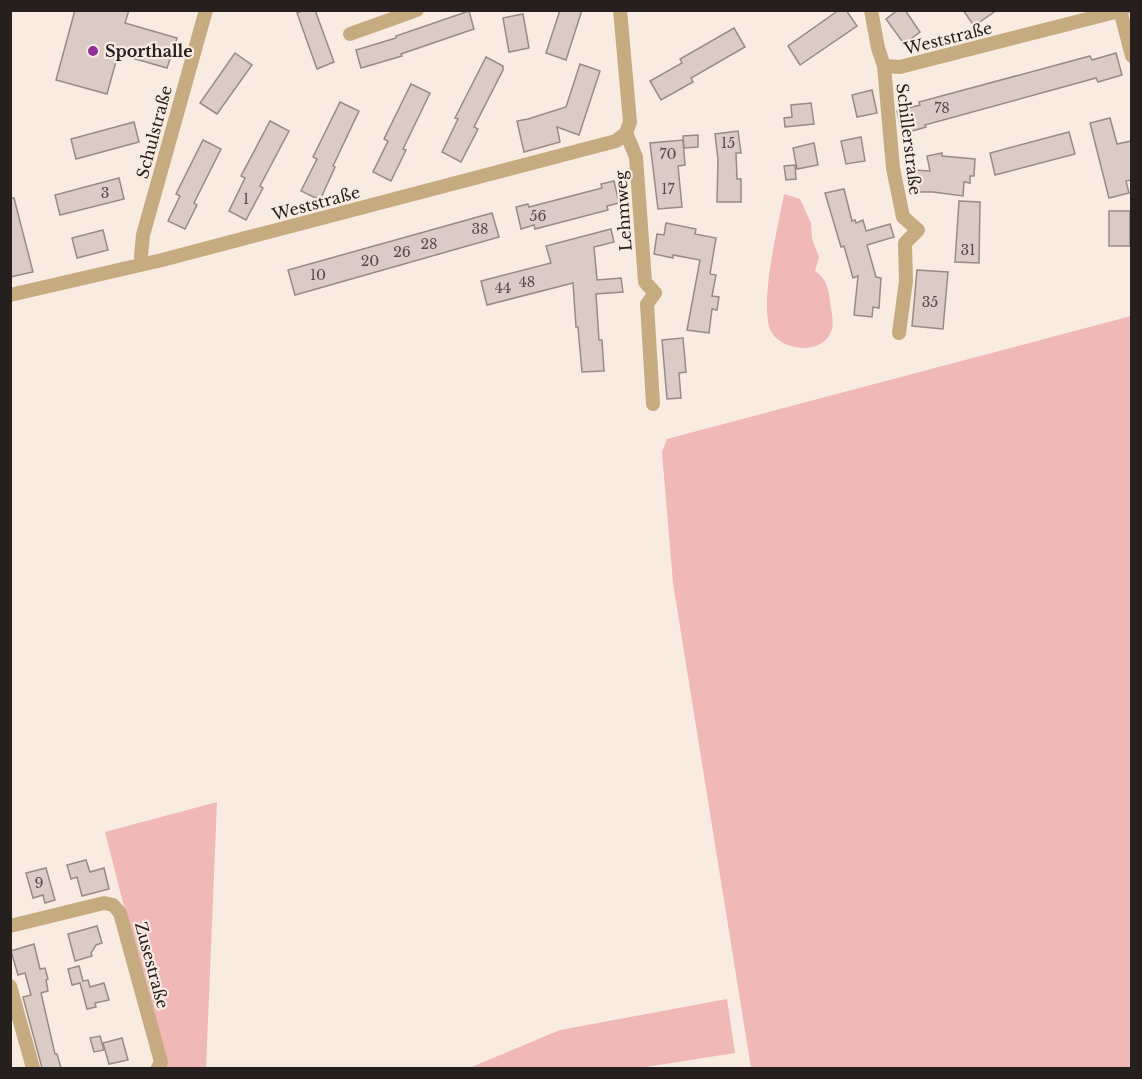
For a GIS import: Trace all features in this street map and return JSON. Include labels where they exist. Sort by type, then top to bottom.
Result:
[{"type":"street","name":"Schulstraße","points":[[142,264],[143,235],[206,10]]},
{"type":"street","points":[[350,34],[417,10]]},
{"type":"street","name":"Lehmweg","points":[[620,10],[630,122],[626,133],[636,157],[645,282],[655,293],[647,304],[653,404]]},
{"type":"street","name":"Schillerstraße","points":[[872,10],[878,48],[884,66],[893,168],[903,217],[918,230],[905,243],[906,281],[899,333]]},
{"type":"street","name":"Weststraße","points":[[884,66],[900,67],[1121,11]]},
{"type":"street","points":[[1121,11],[1131,56]]},
{"type":"street","name":"Weststraße","points":[[10,295],[142,264],[605,144],[616,141],[626,133]]},
{"type":"street","name":"Zusestraße","points":[[10,926],[104,903],[113,905],[120,913],[127,936],[161,1062],[158,1068]]},
{"type":"street","points":[[10,986],[33,1068]]},
{"type":"shaded area","points":[[784,194],[800,199],[811,223],[812,239],[819,257],[815,271],[824,280],[829,293],[833,319],[832,329],[820,344],[810,347],[789,346],[773,334],[769,326],[767,297],[769,279]]},
{"type":"shaded area","points":[[1131,316],[1131,1068],[751,1068],[673,583],[662,452],[667,439]]},
{"type":"shaded area","points":[[217,802],[206,1068],[165,1068],[105,832]]},
{"type":"shaded area","points":[[727,999],[735,1053],[639,1068],[469,1068],[560,1030]]},
{"type":"building","points":[[75,10],[129,10],[125,23],[177,38],[167,68],[118,54],[107,94],[56,80]]},
{"type":"building","points":[[304,10],[315,10],[334,62],[317,69],[297,13]]},
{"type":"building","points":[[560,10],[582,10],[566,60],[546,53]]},
{"type":"building","points":[[839,10],[846,10],[857,26],[800,65],[788,46]]},
{"type":"building","points":[[898,10],[905,10],[920,32],[904,44],[886,19]]},
{"type":"building","points":[[963,10],[997,10],[974,26]]},
{"type":"building","points":[[469,11],[474,29],[401,54],[402,56],[361,68],[356,50]]},
{"type":"building","points":[[523,14],[529,48],[509,52],[503,18]]},
{"type":"building","points":[[734,28],[745,47],[691,78],[693,82],[661,100],[650,81],[682,63],[680,59]]},
{"type":"building","points":[[235,53],[252,65],[217,114],[200,103]]},
{"type":"building","points":[[1116,53],[1122,75],[1098,82],[1096,78],[925,125],[926,127],[902,134],[897,111],[920,105],[919,102],[1090,56],[1092,60]]},
{"type":"building","points":[[486,57],[503,66],[503,70],[474,127],[478,129],[461,162],[442,152],[458,119],[455,118]]},
{"type":"building","points":[[580,64],[600,71],[579,135],[557,127],[560,142],[524,152],[517,121],[566,107]]},
{"type":"building","points":[[411,84],[430,93],[403,149],[406,150],[391,181],[373,172],[388,141],[384,139]]},
{"type":"building","points":[[872,90],[877,113],[857,117],[852,95]]},
{"type":"building","points":[[340,102],[359,111],[320,200],[301,191],[317,159],[313,157]]},
{"type":"building","points":[[811,103],[814,124],[785,127],[784,118],[792,117],[791,105]]},
{"type":"building","points":[[1110,118],[1117,144],[1131,141],[1131,180],[1126,181],[1129,193],[1109,198],[1090,123]]},
{"type":"building","points":[[270,121],[289,131],[260,186],[263,188],[246,220],[229,211],[245,178],[241,176]]},
{"type":"building","points":[[134,122],[139,142],[76,159],[71,139]]},
{"type":"building","points":[[738,131],[741,153],[736,153],[737,179],[741,179],[741,202],[717,202],[718,160],[715,134]]},
{"type":"building","points":[[1069,132],[1075,154],[995,175],[990,153]]},
{"type":"building","points":[[698,135],[698,147],[684,148],[683,136]]},
{"type":"building","points":[[861,137],[865,161],[846,164],[841,141]]},
{"type":"building","points":[[203,140],[221,149],[194,203],[197,205],[185,229],[168,221],[180,196],[176,194]]},
{"type":"building","points":[[683,140],[685,165],[678,166],[682,207],[658,209],[650,143]]},
{"type":"building","points":[[814,143],[818,165],[797,169],[793,148]]},
{"type":"building","points":[[942,153],[942,156],[975,159],[974,176],[970,176],[970,183],[964,182],[963,196],[912,192],[914,170],[930,171],[927,156]]},
{"type":"building","points":[[795,165],[796,179],[786,180],[784,166]]},
{"type":"building","points":[[119,178],[124,199],[60,215],[55,195]]},
{"type":"building","points":[[614,181],[619,203],[607,206],[608,210],[535,229],[534,225],[521,229],[516,207],[528,204],[529,207],[602,188],[601,184]]},
{"type":"building","points":[[844,189],[852,221],[855,220],[856,223],[863,220],[866,231],[890,224],[894,237],[867,245],[876,277],[881,278],[879,308],[873,307],[872,317],[854,315],[858,276],[853,278],[825,193]]},
{"type":"building","points":[[10,198],[14,198],[33,272],[10,277]]},
{"type":"building","points":[[959,201],[980,202],[979,263],[955,262]]},
{"type":"building","points":[[1109,211],[1130,211],[1130,246],[1109,246]]},
{"type":"building","points":[[492,213],[499,237],[295,295],[288,270]]},
{"type":"building","points":[[666,223],[696,229],[695,234],[716,238],[710,274],[716,275],[712,296],[719,297],[717,310],[712,309],[709,333],[687,330],[700,260],[654,254],[657,234],[664,235]]},
{"type":"building","points":[[611,229],[614,242],[594,247],[597,280],[621,278],[623,292],[596,294],[604,371],[582,372],[573,283],[487,305],[481,281],[551,263],[546,246]]},
{"type":"building","points":[[103,230],[108,250],[77,258],[72,238]]},
{"type":"building","points":[[917,270],[948,272],[943,329],[912,326]]},
{"type":"building","points":[[683,338],[686,372],[679,373],[681,398],[667,399],[662,340]]},
{"type":"building","points":[[86,860],[90,872],[104,868],[109,889],[82,896],[77,877],[71,879],[67,865]]},
{"type":"building","points":[[46,868],[55,900],[45,903],[43,895],[33,898],[26,873]]},
{"type":"building","points":[[97,926],[102,943],[96,945],[91,953],[92,956],[75,961],[68,934]]},
{"type":"building","points":[[34,944],[40,969],[45,968],[48,979],[46,980],[48,991],[41,993],[55,1054],[57,1054],[61,1068],[42,1068],[23,997],[31,995],[25,973],[18,975],[11,951]]},
{"type":"building","points":[[79,966],[83,981],[88,980],[90,987],[104,983],[109,1000],[95,1003],[96,1007],[87,1009],[80,983],[72,985],[68,969]]},
{"type":"building","points":[[100,1036],[104,1050],[94,1052],[90,1038]]},
{"type":"building","points":[[122,1038],[128,1060],[109,1064],[103,1043]]},
{"type":"place","name":"Sporthalle","points":[[93,51]]}]
